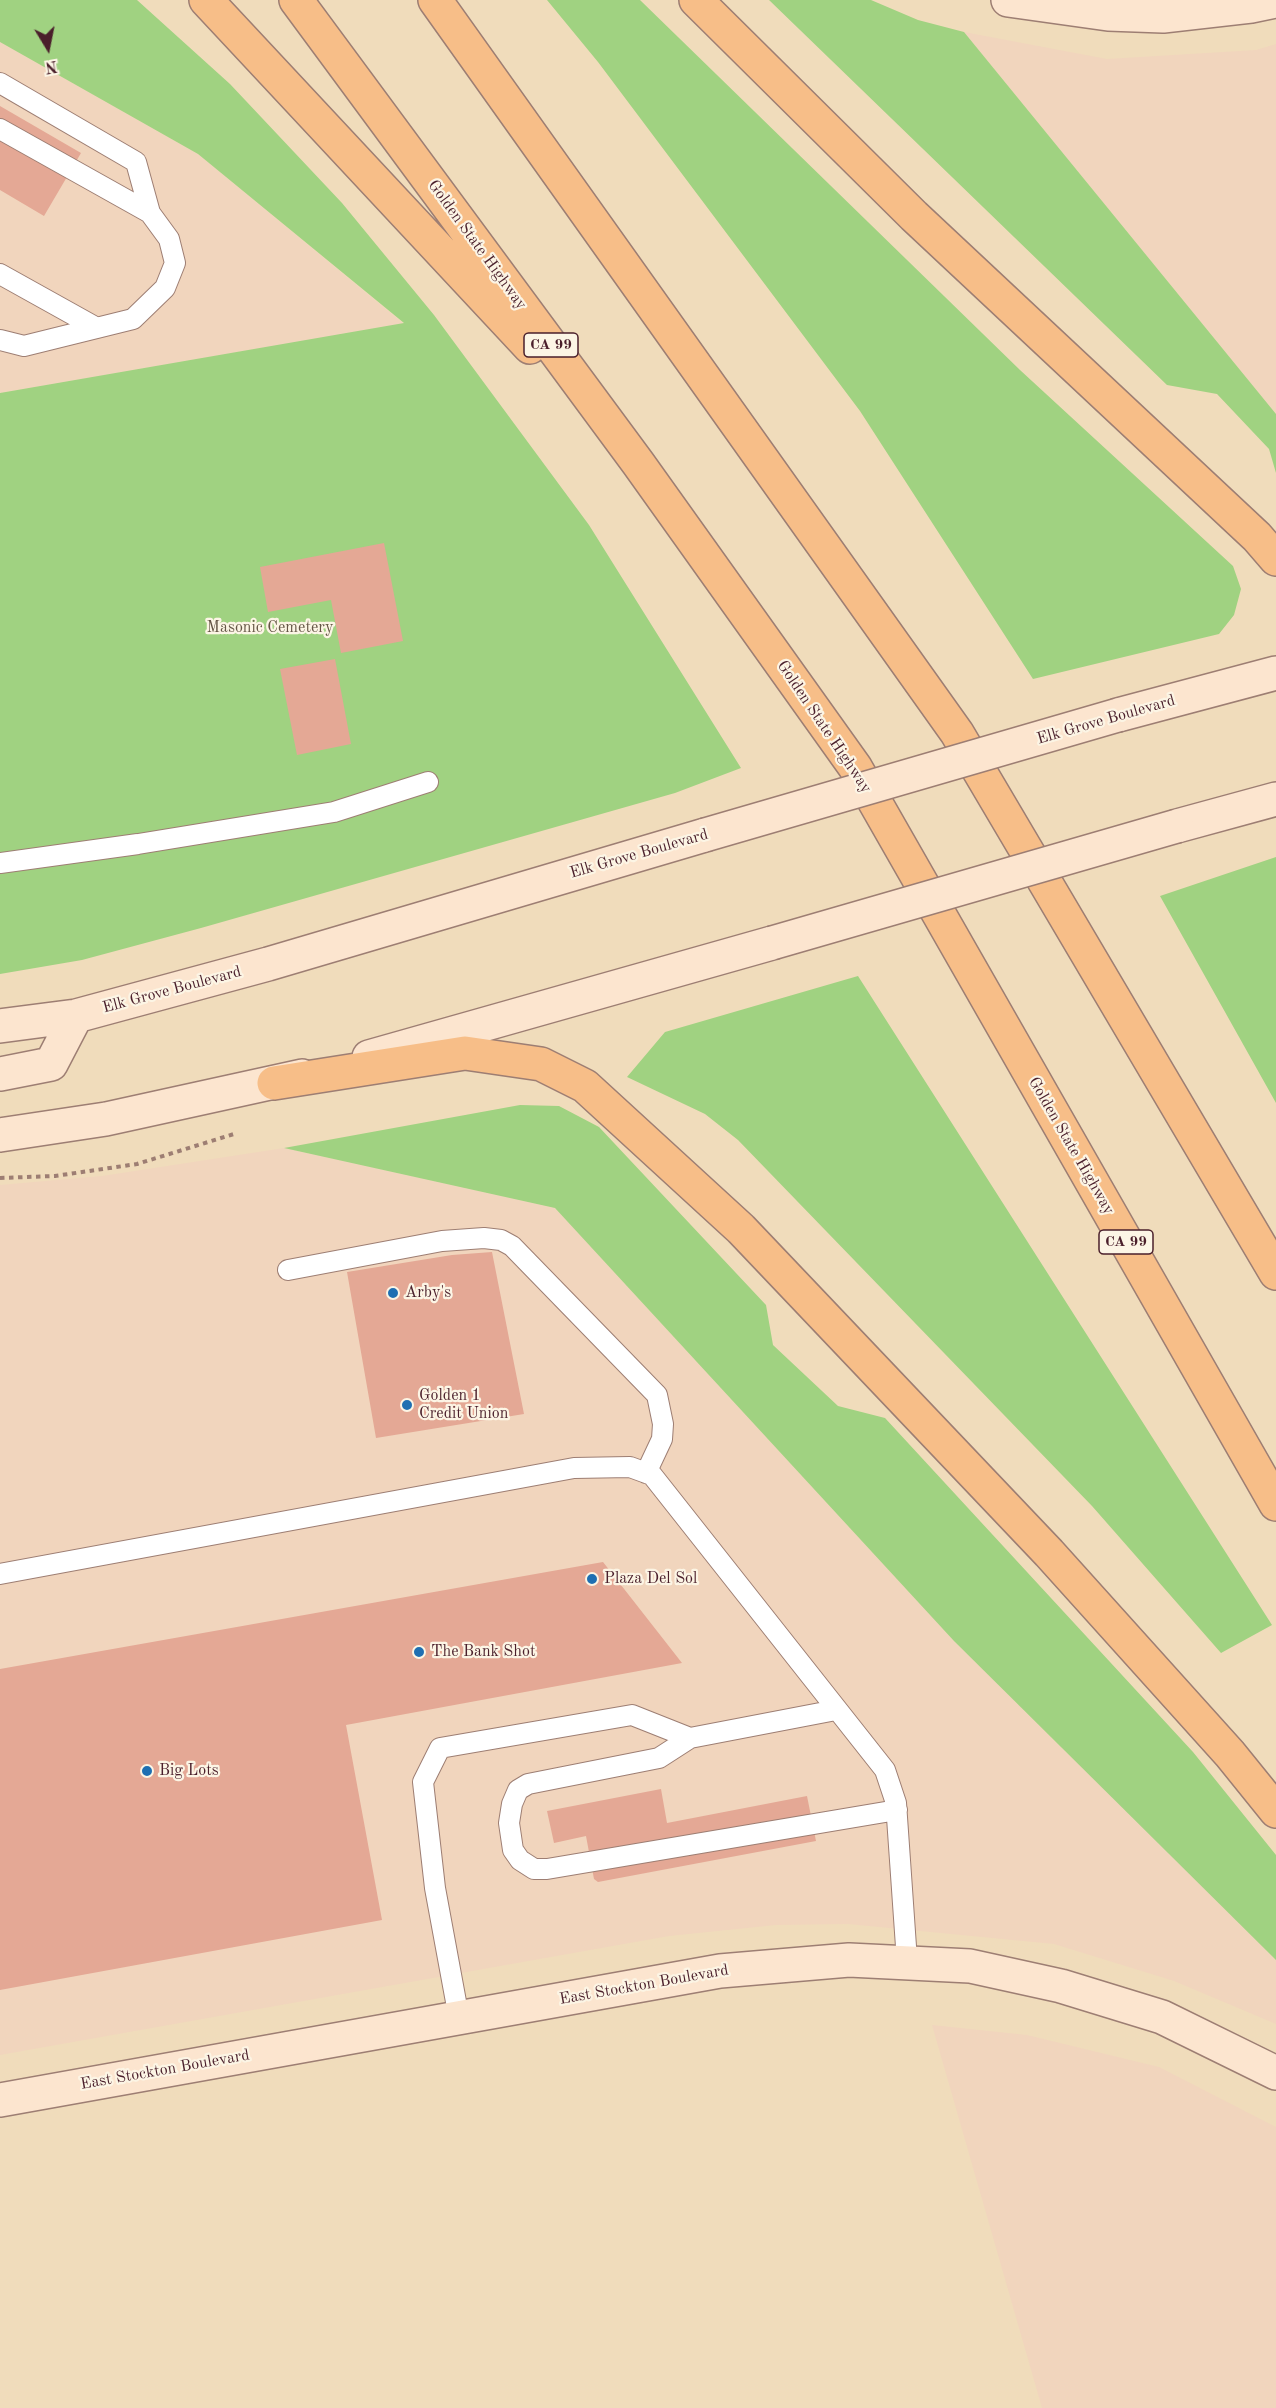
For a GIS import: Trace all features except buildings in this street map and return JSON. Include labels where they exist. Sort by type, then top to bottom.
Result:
[{"type":"highway","points":[[206,0],[638,463]]},
{"type":"highway","name":"Golden State Highway","points":[[296,0],[638,463],[855,767],[1276,1504]]},
{"type":"highway","points":[[435,0],[957,733],[1276,1273]]},
{"type":"highway","points":[[696,0],[914,216],[1257,537],[1276,559]]},
{"type":"highway","points":[[274,1083],[465,1053],[541,1064],[585,1086],[741,1229],[1009,1510],[1230,1755],[1276,1811]]},
{"type":"main road","points":[[1008,0],[1108,14],[1164,16],[1259,2]]},
{"type":"main road","name":"Elk Grove Boulevard","points":[[0,1026],[76,1016],[268,964],[1118,715],[1276,673]]},
{"type":"main road","points":[[0,1135],[106,1119],[274,1083],[1276,799]]},
{"type":"main road","points":[[0,1074],[51,1064],[76,1016]]},
{"type":"main road","name":"East Stockton Boulevard","points":[[0,2100],[720,1971],[849,1960],[907,1961],[970,1966],[1061,1986],[1162,2017],[1276,2073]]},
{"type":"lane","points":[[0,83],[136,162],[150,213],[169,239],[175,263],[165,288],[133,319],[24,346],[0,340]]},
{"type":"lane","points":[[0,129],[150,213]]},
{"type":"lane","points":[[0,274],[97,328]]},
{"type":"lane","points":[[0,863],[138,844],[334,812],[428,782]]},
{"type":"lane","points":[[288,1270],[442,1241],[484,1238],[501,1240],[512,1246],[657,1395],[663,1424],[662,1439],[646,1473]]},
{"type":"lane","points":[[0,1574],[574,1468],[630,1467],[652,1475],[885,1770],[897,1810],[907,1961]]},
{"type":"lane","points":[[836,1710],[690,1738],[658,1758],[528,1784],[518,1790],[512,1804],[509,1822],[513,1850],[520,1860],[534,1869],[547,1869],[897,1810]]},
{"type":"lane","points":[[459,2018],[435,1888],[423,1782],[440,1748],[632,1715],[690,1738]]},
{"type":"shaded area","points":[[964,32],[1107,59],[1256,50],[1276,44],[1276,414]]},
{"type":"shaded area","points":[[0,42],[198,154],[404,324],[0,393]]},
{"type":"shaded area","points":[[284,1148],[555,1208],[954,1641],[1276,1960],[1276,2024],[1174,1981],[1054,1944],[848,1924],[776,1925],[669,1936],[0,2055],[0,1185],[102,1176]]},
{"type":"shaded area","points":[[932,2025],[1027,2035],[1159,2067],[1276,2127],[1276,2408],[1042,2408]]},
{"type":"green space","name":"Masonic Cemetery","points":[[0,0],[137,0],[230,84],[342,203],[434,315],[589,525],[741,768],[675,793],[201,928],[82,960],[0,974],[0,393],[404,323],[198,154],[0,42]]},
{"type":"green space","points":[[547,0],[640,0],[1020,370],[1233,566],[1241,589],[1234,615],[1219,634],[1033,679],[860,411],[598,62]]},
{"type":"green space","points":[[769,0],[871,0],[918,20],[964,32],[1276,414],[1276,473],[1269,449],[1217,394],[1167,385]]},
{"type":"green space","points":[[1276,857],[1276,1103],[1160,896]]},
{"type":"green space","points":[[858,976],[1272,1625],[1221,1653],[1092,1506],[738,1140],[705,1114],[627,1077],[665,1032]]},
{"type":"green space","points":[[520,1105],[559,1106],[599,1127],[766,1305],[773,1345],[838,1406],[885,1418],[1193,1752],[1276,1855],[1276,1960],[954,1641],[555,1208],[284,1148]]},
{"type":"place","name":"Arby's","points":[[393,1293]]},
{"type":"place","name":"Golden 1 Credit Union","points":[[407,1405]]},
{"type":"place","name":"Plaza Del Sol","points":[[592,1579]]},
{"type":"place","name":"The Bank Shot","points":[[419,1652]]},
{"type":"place","name":"Big Lots","points":[[147,1771]]}]
